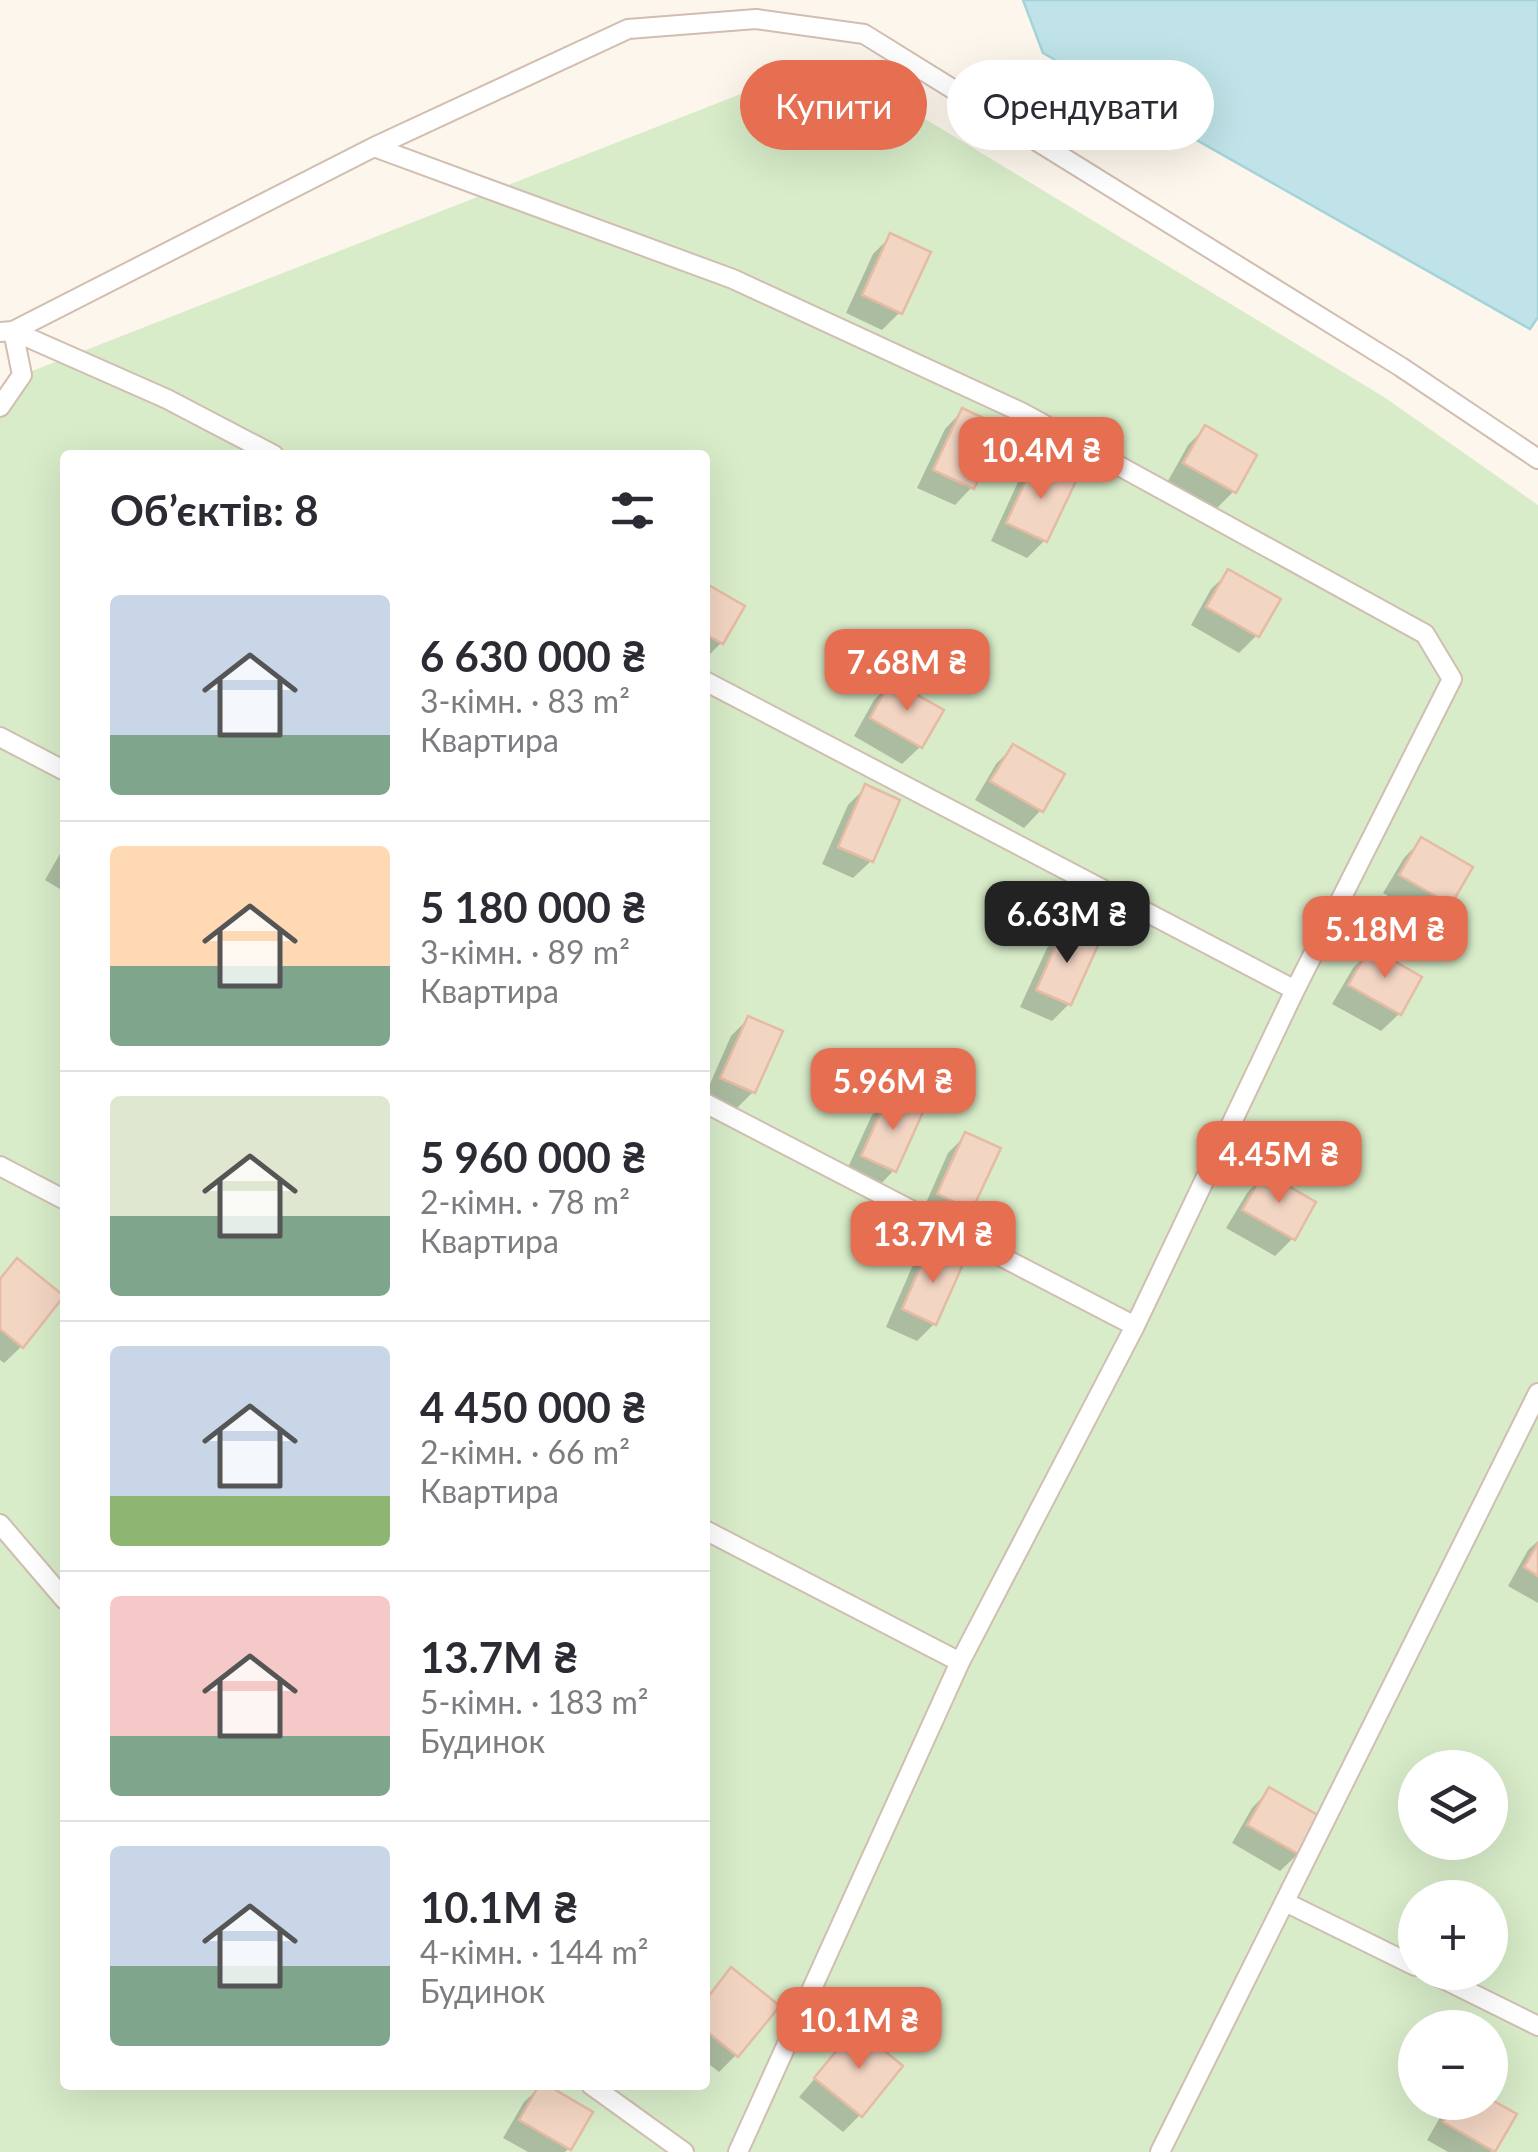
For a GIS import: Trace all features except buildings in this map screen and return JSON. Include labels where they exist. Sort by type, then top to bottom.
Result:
[{"type":"lane","points":[[7,332],[374,148],[628,29],[756,19],[864,34],[1401,367],[1538,459]]},
{"type":"lane","points":[[374,148],[733,279],[1021,412],[1425,634],[1452,678],[1295,990],[1135,1326],[960,1662],[738,2152]]},
{"type":"lane","points":[[0,408],[22,376],[7,332]]},
{"type":"lane","points":[[7,332],[167,399],[264,450]]},
{"type":"lane","points":[[710,684],[1295,990]]},
{"type":"lane","points":[[0,737],[60,768]]},
{"type":"lane","points":[[710,1106],[1135,1326]]},
{"type":"lane","points":[[0,1166],[60,1197]]},
{"type":"lane","points":[[1160,2152],[1538,1393]]},
{"type":"lane","points":[[0,1524],[60,1594]]},
{"type":"lane","points":[[710,1533],[960,1662]]},
{"type":"lane","points":[[1285,1902],[1398,1958]]},
{"type":"lane","points":[[1465,1990],[1538,2026]]},
{"type":"lane","points":[[599,2090],[684,2152]]},
{"type":"green space","points":[[740,94],[740,150],[927,150],[927,120],[947,132],[947,150],[976,150],[1384,397],[1538,505],[1538,2152],[0,2152],[0,390],[22,375]]},
{"type":"water","points":[[1023,0],[1538,0],[1538,317],[1530,329],[1214,150],[1214,60],[1055,60],[1043,53]]}]
